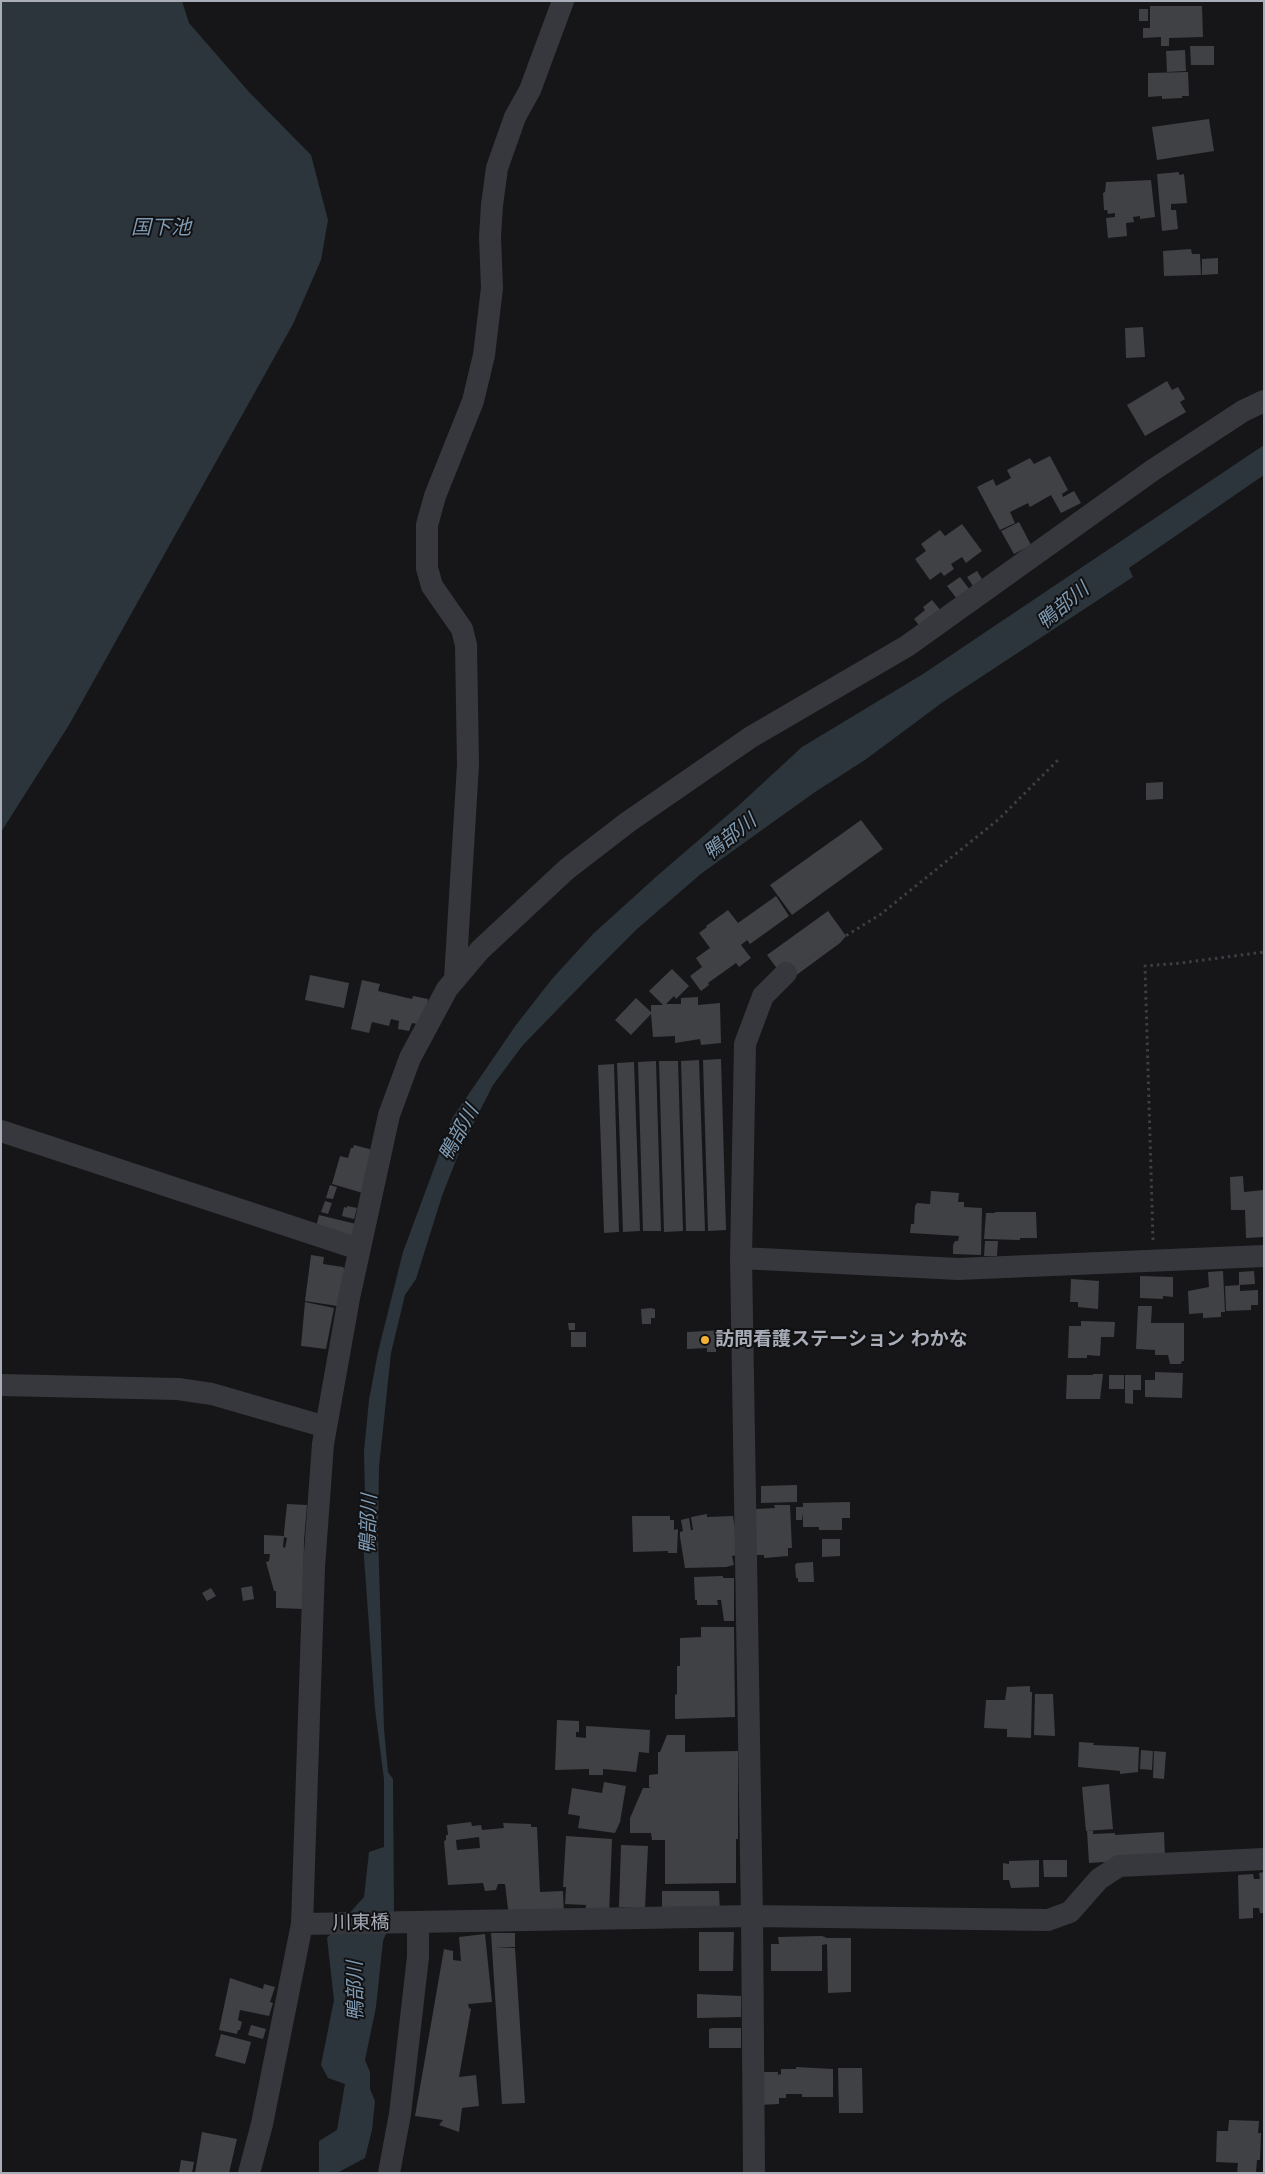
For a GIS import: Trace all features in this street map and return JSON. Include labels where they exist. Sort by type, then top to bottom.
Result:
[{"type":"street","points":[[455,979],[468,765],[466,645],[462,629],[432,586],[427,568],[426,525],[435,496],[473,401],[484,355],[492,288],[490,237],[497,168],[515,117],[530,90],[562,1]]},
{"type":"street","points":[[249,2173],[309,1925],[314,1566],[326,1427],[359,1249],[388,1115],[410,1058],[447,989],[480,950],[567,869],[628,822],[751,737],[907,646],[1154,470],[1242,410],[1264,400]]},
{"type":"street","points":[[754,2173],[752,1916],[740,1258],[745,1044],[764,996],[786,973]]},
{"type":"street","points":[[1,1131],[359,1249]]},
{"type":"street","points":[[740,1258],[958,1269],[1264,1256]]},
{"type":"street","points":[[1,1385],[178,1389],[212,1394],[326,1427]]},
{"type":"street","name":"川東橋","points":[[309,1925],[752,1916],[1048,1920],[1070,1912],[1099,1880],[1120,1866],[1264,1859]]},
{"type":"street","points":[[389,2173],[400,2114],[418,1957],[412,1923]]},
{"type":"path","points":[[786,973],[881,914],[999,819],[1059,759]]},
{"type":"path","points":[[1153,1261],[1145,966],[1264,952]]},
{"type":"water","name":"国下池","points":[[1,1],[182,1],[189,23],[249,92],[311,155],[328,220],[321,260],[293,324],[69,725],[1,832]]},
{"type":"water","name":"鴨部川","points":[[1264,445],[1264,475],[1129,568],[1133,577],[943,702],[865,760],[815,792],[702,873],[637,929],[589,977],[523,1045],[493,1085],[460,1150],[442,1196],[416,1279],[405,1295],[391,1353],[379,1467],[378,1536],[384,1729],[388,1772],[393,1779],[394,1914],[383,1941],[376,2007],[365,2060],[370,2072],[370,2089],[375,2101],[372,2130],[365,2158],[337,2173],[319,2173],[319,2141],[337,2130],[345,2084],[328,2078],[321,2065],[334,2000],[327,1938],[364,1897],[369,1852],[384,1847],[384,1779],[375,1709],[363,1543],[364,1451],[369,1400],[378,1352],[403,1252],[453,1117],[516,1025],[552,979],[594,933],[802,747],[923,674]]},
{"type":"building","points":[[1150,6],[1202,6],[1203,37],[1169,38],[1169,46],[1161,46],[1161,37],[1143,38],[1143,28],[1150,28]]},
{"type":"building","points":[[1139,9],[1148,9],[1148,21],[1139,21]]},
{"type":"building","points":[[1190,46],[1214,46],[1214,65],[1191,65]]},
{"type":"building","points":[[1185,50],[1186,71],[1167,72],[1166,51]]},
{"type":"building","points":[[1188,72],[1189,96],[1162,99],[1162,96],[1148,97],[1148,73]]},
{"type":"building","points":[[1209,119],[1214,151],[1157,160],[1152,127]]},
{"type":"building","points":[[1179,172],[1179,175],[1184,174],[1187,203],[1171,204],[1171,210],[1176,210],[1178,229],[1162,231],[1157,174]]},
{"type":"building","points":[[1151,180],[1155,217],[1140,219],[1140,216],[1133,217],[1134,222],[1126,223],[1127,236],[1108,238],[1106,218],[1115,217],[1115,213],[1108,214],[1107,210],[1104,210],[1103,193],[1105,192],[1106,182]]},
{"type":"building","points":[[1191,249],[1192,254],[1200,254],[1201,275],[1164,276],[1163,251]]},
{"type":"building","points":[[1218,258],[1218,274],[1202,275],[1202,259]]},
{"type":"building","points":[[1143,327],[1145,357],[1126,358],[1125,328]]},
{"type":"building","points":[[1167,381],[1172,390],[1178,387],[1185,399],[1180,402],[1186,412],[1145,436],[1127,405]]},
{"type":"building","points":[[1050,456],[1068,490],[1062,494],[1063,497],[1074,491],[1081,503],[1061,513],[1051,495],[1030,507],[1028,503],[1010,512],[1015,523],[1000,530],[977,487],[993,479],[996,486],[1011,478],[1007,470],[1030,458],[1034,464]]},
{"type":"building","points":[[1019,522],[1031,545],[1014,554],[1001,531]]},
{"type":"building","points":[[962,524],[982,551],[966,563],[962,557],[951,564],[954,569],[944,576],[941,572],[930,580],[915,559],[926,551],[921,544],[940,530],[945,536]]},
{"type":"building","points":[[977,571],[982,579],[973,586],[967,577]]},
{"type":"building","points":[[960,577],[970,590],[957,599],[947,586]]},
{"type":"building","points":[[932,600],[942,612],[922,629],[914,619],[925,610],[923,607]]},
{"type":"building","points":[[1163,782],[1163,799],[1146,800],[1146,783]]},
{"type":"building","points":[[861,820],[883,849],[792,915],[770,885]]},
{"type":"building","points":[[776,896],[789,916],[750,944],[747,940],[741,945],[751,958],[739,967],[736,963],[708,983],[709,985],[701,991],[690,976],[702,967],[696,958],[710,948],[699,933],[728,910],[738,923]]},
{"type":"building","points":[[828,911],[846,936],[840,943],[787,982],[767,955]]},
{"type":"building","points":[[672,969],[689,986],[676,999],[674,996],[666,1004],[681,1004],[681,998],[698,997],[698,1005],[720,1003],[721,1043],[701,1045],[700,1039],[675,1043],[675,1036],[653,1037],[651,1014],[631,1035],[615,1020],[636,998],[651,1012],[651,1005],[663,1005],[649,991]]},
{"type":"building","points":[[310,975],[349,983],[344,1008],[305,1000]]},
{"type":"building","points":[[362,980],[380,984],[378,991],[412,999],[413,996],[428,999],[423,1025],[412,1023],[409,1031],[398,1029],[399,1021],[391,1019],[389,1026],[372,1022],[369,1033],[351,1029]]},
{"type":"building","points":[[721,1059],[726,1230],[708,1231],[703,1060]]},
{"type":"building","points":[[699,1060],[705,1231],[686,1231],[681,1061]]},
{"type":"building","points":[[656,1061],[661,1231],[643,1231],[638,1062]]},
{"type":"building","points":[[659,1061],[678,1061],[683,1231],[664,1232]]},
{"type":"building","points":[[634,1062],[640,1231],[623,1232],[617,1063]]},
{"type":"building","points":[[614,1064],[619,1232],[604,1233],[598,1065]]},
{"type":"building","points":[[354,1145],[373,1150],[363,1193],[332,1184],[340,1156],[348,1158]]},
{"type":"building","points":[[1243,1176],[1244,1192],[1264,1190],[1264,1237],[1246,1238],[1245,1210],[1231,1210],[1230,1177]]},
{"type":"building","points":[[330,1185],[337,1187],[333,1199],[326,1198]]},
{"type":"building","points":[[931,1191],[959,1193],[958,1202],[964,1202],[964,1207],[982,1208],[981,1255],[953,1254],[953,1245],[955,1241],[958,1241],[959,1236],[910,1233],[911,1224],[914,1224],[915,1206],[917,1203],[930,1204]]},
{"type":"building","points":[[325,1201],[332,1203],[328,1214],[321,1212]]},
{"type":"building","points":[[347,1206],[357,1208],[354,1219],[342,1216],[344,1207],[347,1208]]},
{"type":"building","points":[[1036,1212],[1037,1238],[1020,1238],[1020,1240],[984,1239],[986,1213]]},
{"type":"building","points":[[319,1215],[356,1224],[352,1240],[315,1231]]},
{"type":"building","points":[[985,1241],[998,1241],[997,1256],[984,1256]]},
{"type":"building","points":[[311,1255],[324,1257],[323,1264],[343,1267],[345,1270],[337,1306],[305,1301]]},
{"type":"building","points":[[1223,1271],[1225,1312],[1221,1312],[1221,1317],[1203,1318],[1203,1313],[1189,1314],[1188,1291],[1209,1287],[1208,1272]]},
{"type":"building","points":[[1254,1271],[1255,1284],[1239,1285],[1239,1272]]},
{"type":"building","points":[[1140,1276],[1173,1277],[1173,1297],[1163,1296],[1163,1299],[1140,1298]]},
{"type":"building","points":[[1071,1279],[1099,1281],[1098,1309],[1078,1307],[1078,1302],[1070,1302]]},
{"type":"building","points":[[1240,1285],[1240,1291],[1258,1290],[1258,1305],[1251,1305],[1251,1310],[1226,1311],[1225,1286]]},
{"type":"building","points":[[305,1302],[334,1308],[326,1349],[301,1346]]},
{"type":"building","points":[[1138,1306],[1152,1306],[1151,1323],[1184,1323],[1184,1361],[1181,1364],[1170,1364],[1168,1355],[1155,1355],[1155,1350],[1136,1349]]},
{"type":"building","points":[[641,1309],[655,1309],[655,1318],[651,1318],[651,1324],[642,1324]]},
{"type":"building","points":[[1081,1321],[1115,1322],[1114,1337],[1101,1337],[1100,1356],[1087,1355],[1087,1358],[1068,1358],[1069,1326],[1081,1326]]},
{"type":"building","points":[[568,1323],[575,1323],[575,1330],[569,1330]]},
{"type":"building","name":"訪問看護ステーション わかな","points":[[724,1330],[724,1348],[716,1348],[716,1352],[707,1352],[707,1348],[687,1349],[687,1332]]},
{"type":"building","points":[[571,1332],[586,1332],[586,1347],[571,1347]]},
{"type":"building","points":[[1155,1372],[1183,1373],[1182,1398],[1145,1397],[1145,1380],[1155,1380]]},
{"type":"building","points":[[1103,1374],[1100,1399],[1066,1399],[1067,1375]]},
{"type":"building","points":[[1109,1375],[1124,1375],[1124,1389],[1109,1389]]},
{"type":"building","points":[[1125,1375],[1141,1375],[1141,1390],[1133,1390],[1133,1404],[1125,1403]]},
{"type":"building","points":[[797,1485],[797,1502],[761,1503],[761,1486]]},
{"type":"building","points":[[850,1502],[850,1518],[842,1518],[842,1530],[819,1530],[819,1527],[803,1527],[803,1513],[802,1520],[796,1520],[796,1507],[803,1507],[803,1503]]},
{"type":"building","points":[[287,1504],[307,1505],[304,1541],[303,1609],[276,1608],[276,1591],[274,1591],[266,1562],[269,1561],[270,1554],[264,1554],[264,1535],[284,1536]],"holes":[[[284,1536],[287,1538],[285,1548],[283,1547]]]},
{"type":"building","points":[[774,1505],[790,1505],[792,1548],[788,1548],[788,1556],[764,1558],[764,1555],[753,1555],[756,1509],[775,1508]]},
{"type":"building","points":[[707,1514],[707,1517],[733,1516],[739,1555],[732,1556],[734,1565],[726,1567],[685,1568],[680,1537],[680,1532],[683,1531],[681,1520],[689,1518],[691,1530],[693,1530],[691,1517]]},
{"type":"building","points":[[632,1516],[670,1516],[670,1520],[674,1520],[674,1530],[678,1529],[677,1553],[668,1553],[668,1551],[633,1552]]},
{"type":"building","points":[[822,1539],[840,1539],[840,1556],[822,1557]]},
{"type":"building","points":[[813,1562],[814,1582],[798,1582],[795,1565],[797,1563]]},
{"type":"building","points":[[723,1576],[723,1578],[734,1578],[734,1621],[724,1621],[721,1600],[717,1600],[718,1605],[697,1605],[697,1600],[695,1600],[694,1577]]},
{"type":"building","points":[[252,1586],[254,1599],[243,1601],[241,1588]]},
{"type":"building","points":[[211,1588],[216,1596],[207,1601],[202,1593]]},
{"type":"building","points":[[701,1627],[734,1627],[735,1717],[675,1719],[677,1666],[680,1666],[680,1638],[701,1637]]},
{"type":"building","points":[[1030,1686],[1030,1692],[1032,1692],[1031,1738],[1007,1737],[1007,1729],[984,1728],[986,1700],[1005,1700],[1007,1687]]},
{"type":"building","points":[[1035,1694],[1053,1694],[1055,1736],[1034,1735]]},
{"type":"building","points":[[557,1720],[579,1721],[579,1732],[576,1732],[576,1737],[586,1738],[586,1726],[650,1730],[649,1753],[639,1752],[636,1772],[603,1769],[603,1775],[589,1775],[589,1769],[555,1770]]},
{"type":"building","points":[[667,1735],[685,1735],[685,1752],[738,1751],[736,1883],[665,1884],[665,1840],[652,1840],[651,1833],[630,1833],[630,1818],[643,1788],[651,1788],[649,1787],[649,1775],[658,1774],[658,1752],[660,1752]]},
{"type":"building","points":[[1079,1742],[1094,1743],[1093,1745],[1139,1747],[1138,1772],[1120,1774],[1120,1771],[1078,1767]]},
{"type":"building","points":[[1141,1750],[1153,1751],[1152,1770],[1140,1769]]},
{"type":"building","points":[[1154,1751],[1166,1752],[1164,1779],[1153,1778]]},
{"type":"building","points":[[604,1782],[626,1786],[620,1822],[615,1833],[578,1828],[580,1816],[568,1814],[572,1788],[602,1793]]},
{"type":"building","points":[[1109,1784],[1113,1829],[1086,1831],[1082,1787]]},
{"type":"building","points":[[471,1822],[472,1826],[481,1825],[482,1830],[504,1828],[503,1823],[531,1824],[531,1827],[537,1827],[540,1892],[563,1891],[564,1915],[509,1917],[505,1884],[498,1884],[496,1890],[485,1891],[483,1883],[448,1885],[444,1841],[446,1840],[446,1835],[448,1835],[447,1825]],"holes":[[[479,1837],[480,1848],[457,1850],[456,1840]]]},
{"type":"building","points":[[1087,1831],[1093,1831],[1093,1834],[1115,1833],[1115,1835],[1164,1832],[1165,1858],[1089,1863]]},
{"type":"building","points":[[566,1836],[612,1839],[609,1915],[585,1915],[586,1905],[565,1904],[566,1887],[563,1887]]},
{"type":"building","points":[[621,1845],[648,1846],[645,1908],[619,1907]]},
{"type":"building","points":[[1039,1860],[1039,1887],[1011,1888],[1009,1880],[1003,1880],[1003,1863]]},
{"type":"building","points":[[1043,1860],[1067,1860],[1067,1877],[1044,1877]]},
{"type":"building","points":[[1264,1872],[1264,1913],[1260,1913],[1259,1908],[1253,1908],[1253,1918],[1239,1919],[1238,1875],[1253,1874],[1254,1879],[1260,1879],[1259,1873]]},
{"type":"building","points":[[662,1891],[719,1891],[720,1913],[662,1913]]},
{"type":"building","points":[[699,1932],[734,1932],[733,1971],[699,1971]]},
{"type":"building","points":[[491,1933],[515,1933],[515,1947],[495,1948],[515,1948],[525,2103],[502,2104]]},
{"type":"building","points":[[485,1934],[492,2002],[468,2004],[471,2009],[459,2077],[476,2075],[479,2106],[462,2108],[459,2132],[439,2125],[443,2120],[415,2116],[444,1949],[453,1951],[453,1960],[461,1961],[459,1937]]},
{"type":"building","points":[[822,1936],[827,1938],[851,1938],[851,1992],[828,1993],[827,1944],[822,1945],[822,1971],[771,1971],[771,1944],[779,1944],[778,1937]]},
{"type":"building","points":[[230,1978],[263,1989],[264,1984],[275,1987],[270,2002],[273,2003],[269,2016],[240,2010],[238,2020],[242,2022],[237,2034],[219,2030]]},
{"type":"building","points":[[697,1994],[741,1996],[741,2017],[697,2018]]},
{"type":"building","points":[[251,2025],[266,2029],[263,2039],[248,2035]]},
{"type":"building","points":[[741,2028],[741,2048],[709,2048],[709,2029]]},
{"type":"building","points":[[221,2034],[251,2042],[245,2064],[215,2056]]},
{"type":"building","points":[[796,2067],[833,2069],[833,2097],[802,2097],[802,2094],[786,2094],[786,2098],[779,2098],[779,2104],[759,2105],[759,2072],[778,2072],[778,2075],[781,2074],[781,2069],[796,2069]]},
{"type":"building","points":[[838,2068],[862,2068],[863,2113],[839,2113]]},
{"type":"building","points":[[1229,2120],[1259,2121],[1258,2133],[1261,2133],[1260,2160],[1257,2160],[1256,2173],[1237,2173],[1238,2163],[1216,2162],[1217,2131],[1228,2131]]},
{"type":"building","points":[[202,2132],[237,2139],[229,2173],[195,2173]]},
{"type":"building","points":[[181,2160],[194,2162],[192,2173],[179,2173]]},
{"type":"place","name":"訪問看護ステーション わかな","points":[[705,1340]]}]
